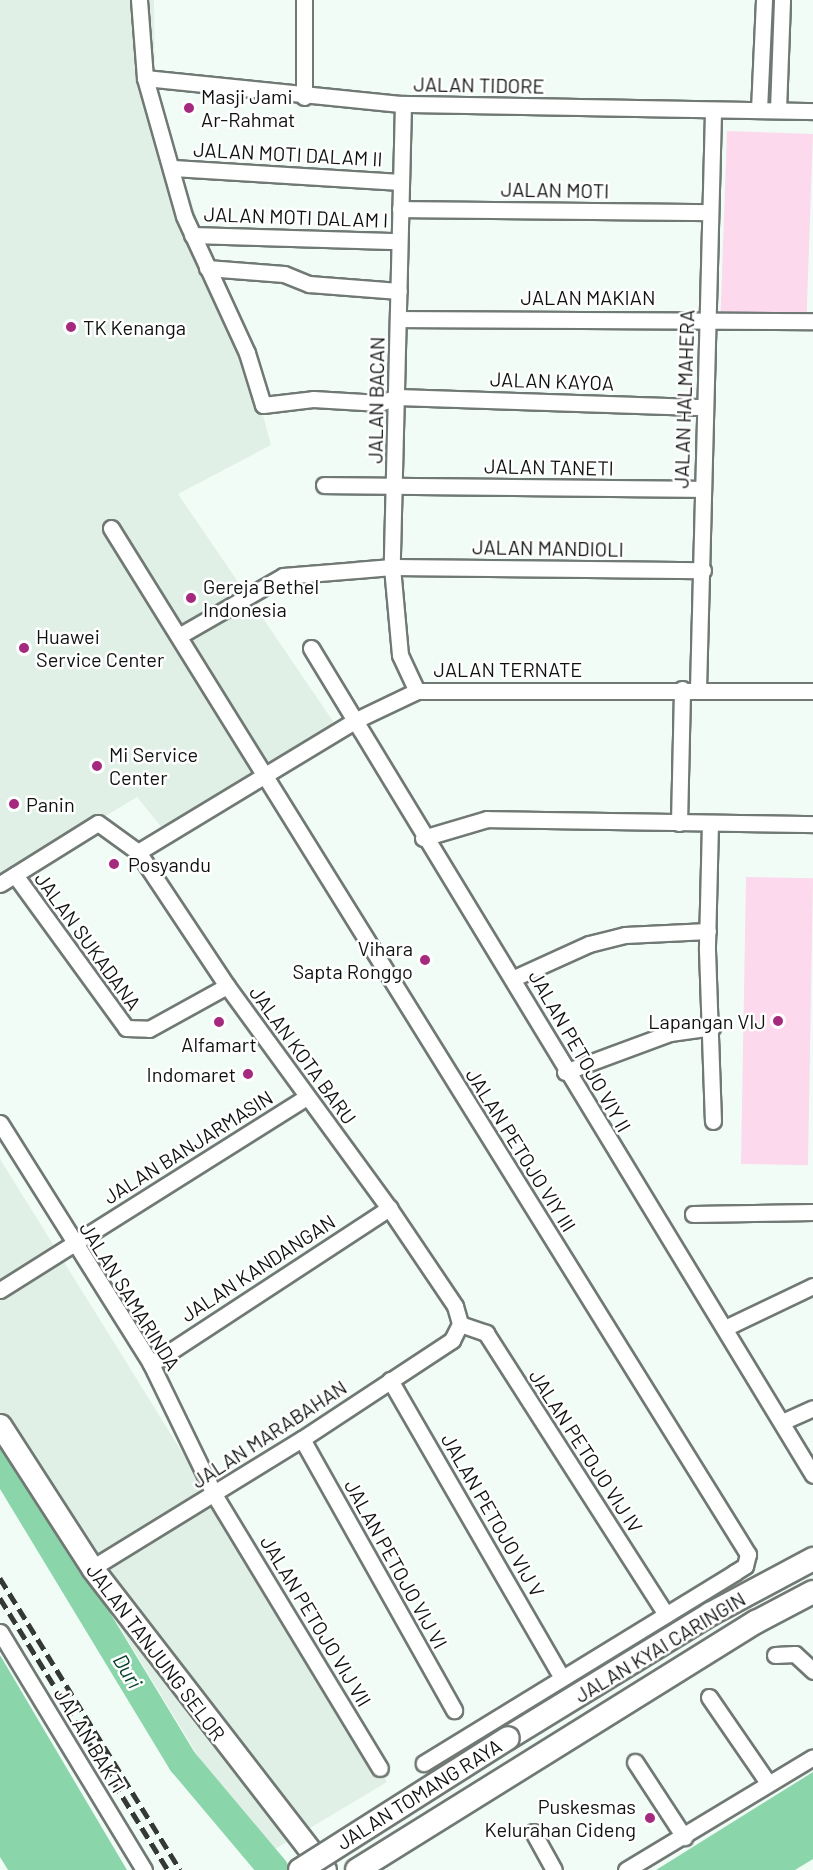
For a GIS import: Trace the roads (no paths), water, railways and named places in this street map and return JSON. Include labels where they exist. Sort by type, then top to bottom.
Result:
[{"type":"main road","name":"JALAN KYAI CARINGIN","points":[[508,1738],[710,1614],[813,1559]]},
{"type":"main road","name":"JALAN KYAI CARINGIN","points":[[526,1764],[756,1622],[813,1592]]},
{"type":"main road","name":"JALAN TOMANG RAYA","points":[[300,1870],[508,1738]]},
{"type":"main road","name":"JALAN TOMANG RAYA","points":[[357,1870],[526,1764]]},
{"type":"street","points":[[139,0],[146,78],[192,235],[207,268],[284,274],[309,284],[399,291]]},
{"type":"street","points":[[304,0],[304,96]]},
{"type":"street","points":[[759,110],[764,0]]},
{"type":"street","points":[[778,110],[782,0]]},
{"type":"street","name":"JALAN TIDORE","points":[[146,78],[403,105],[813,111]]},
{"type":"street","name":"JALAN BACAN","points":[[403,105],[396,486],[392,567],[400,655],[417,691]]},
{"type":"street","name":"JALAN HALMAHERA","points":[[698,689],[703,570],[712,111]]},
{"type":"street","name":"JALAN MOTI DALAM II","points":[[173,168],[401,182]]},
{"type":"street","name":"JALAN MOTI","points":[[400,209],[710,212]]},
{"type":"street","name":"JALAN MOTI DALAM I","points":[[192,235],[399,241]]},
{"type":"street","name":"JALAN KAYOA","points":[[207,268],[247,353],[263,405],[313,399],[380,403],[397,397],[705,407]]},
{"type":"street","name":"JALAN MAKIAN","points":[[398,318],[708,318],[813,321]]},
{"type":"street","name":"JALAN TANETI","points":[[324,485],[703,489]]},
{"type":"street","name":"JALAN PETOJO VIY III","points":[[111,528],[744,1548],[745,1566],[666,1614]]},
{"type":"street","name":"JALAN MANDIOLI","points":[[184,633],[283,576],[392,567],[703,570]]},
{"type":"street","name":"JALAN PETOJO VIY II","points":[[310,648],[423,838],[514,978],[565,1071],[727,1327],[813,1475]]},
{"type":"street","points":[[679,823],[682,689]]},
{"type":"street","name":"JALAN TERNATE","points":[[138,852],[263,774],[354,721],[417,691],[682,689],[813,691]]},
{"type":"street","points":[[423,838],[487,819],[813,824]]},
{"type":"street","name":"JALAN KOTA BARU","points":[[15,875],[98,823],[138,852],[226,986],[389,1208],[455,1306],[460,1324]]},
{"type":"street","points":[[710,824],[708,931],[713,1027],[713,1121]]},
{"type":"street","points":[[0,884],[15,875]]},
{"type":"street","name":"JALAN SUKADANA","points":[[15,875],[126,1028],[149,1029],[226,986]]},
{"type":"street","points":[[514,978],[589,944],[625,935],[708,931]]},
{"type":"street","points":[[565,1071],[670,1033],[713,1027]]},
{"type":"street","name":"JALAN BANJARMASIN","points":[[0,1290],[307,1097]]},
{"type":"street","name":"JALAN SAMARINDA","points":[[0,1123],[72,1244],[151,1364],[215,1496]]},
{"type":"street","name":"JALAN KANDANGAN","points":[[151,1364],[389,1208]]},
{"type":"street","points":[[693,1214],[813,1212]]},
{"type":"street","points":[[727,1327],[813,1286]]},
{"type":"street","name":"JALAN MARABAHAN","points":[[92,1568],[215,1496],[452,1340],[460,1324]]},
{"type":"street","name":"JALAN PETOJO VIJ IV","points":[[460,1324],[486,1333],[666,1614]]},
{"type":"street","name":"JALAN PETOJO VIJ V","points":[[390,1380],[558,1671]]},
{"type":"street","points":[[782,1422],[813,1408]]},
{"type":"street","name":"JALAN TANJUNG SELOR","points":[[0,1425],[92,1568],[324,1870]]},
{"type":"street","name":"JALAN PETOJO VIJ VI","points":[[302,1439],[454,1710]]},
{"type":"street","name":"JALAN PETOJO VIJ VII","points":[[215,1496],[381,1768]]},
{"type":"street","points":[[424,1763],[666,1614]]},
{"type":"street","name":"JALAN BAKTI","points":[[0,1632],[144,1870]]},
{"type":"street","points":[[775,1654],[795,1654],[813,1671]]},
{"type":"street","points":[[709,1697],[768,1783]]},
{"type":"street","points":[[626,1870],[813,1757]]},
{"type":"street","points":[[635,1762],[684,1837]]},
{"type":"street","points":[[533,1832],[554,1870]]},
{"type":"waterway","name":"Duri","points":[[0,1460],[183,1762],[274,1870]]},
{"type":"railway","points":[[0,1578],[180,1870]]},
{"type":"railway","points":[[0,1598],[168,1870]]},
{"type":"place","name":"Masji Jami Ar-Rahmat","points":[[189,108]]},
{"type":"place","name":"TK Kenanga","points":[[71,327]]},
{"type":"place","name":"Gereja Bethel Indonesia","points":[[191,598]]},
{"type":"place","name":"Huawei Service Center","points":[[24,648]]},
{"type":"place","name":"Mi Service Center","points":[[97,766]]},
{"type":"place","name":"Panin","points":[[14,804]]},
{"type":"place","name":"Posyandu","points":[[114,864]]},
{"type":"place","name":"Vihara Sapta Ronggo","points":[[425,960]]},
{"type":"place","name":"Lapangan VIJ","points":[[778,1021]]},
{"type":"place","name":"Alfamart","points":[[219,1022]]},
{"type":"place","name":"Indomaret","points":[[248,1074]]},
{"type":"place","name":"Puskesmas Kelurahan Cideng","points":[[650,1818]]}]
